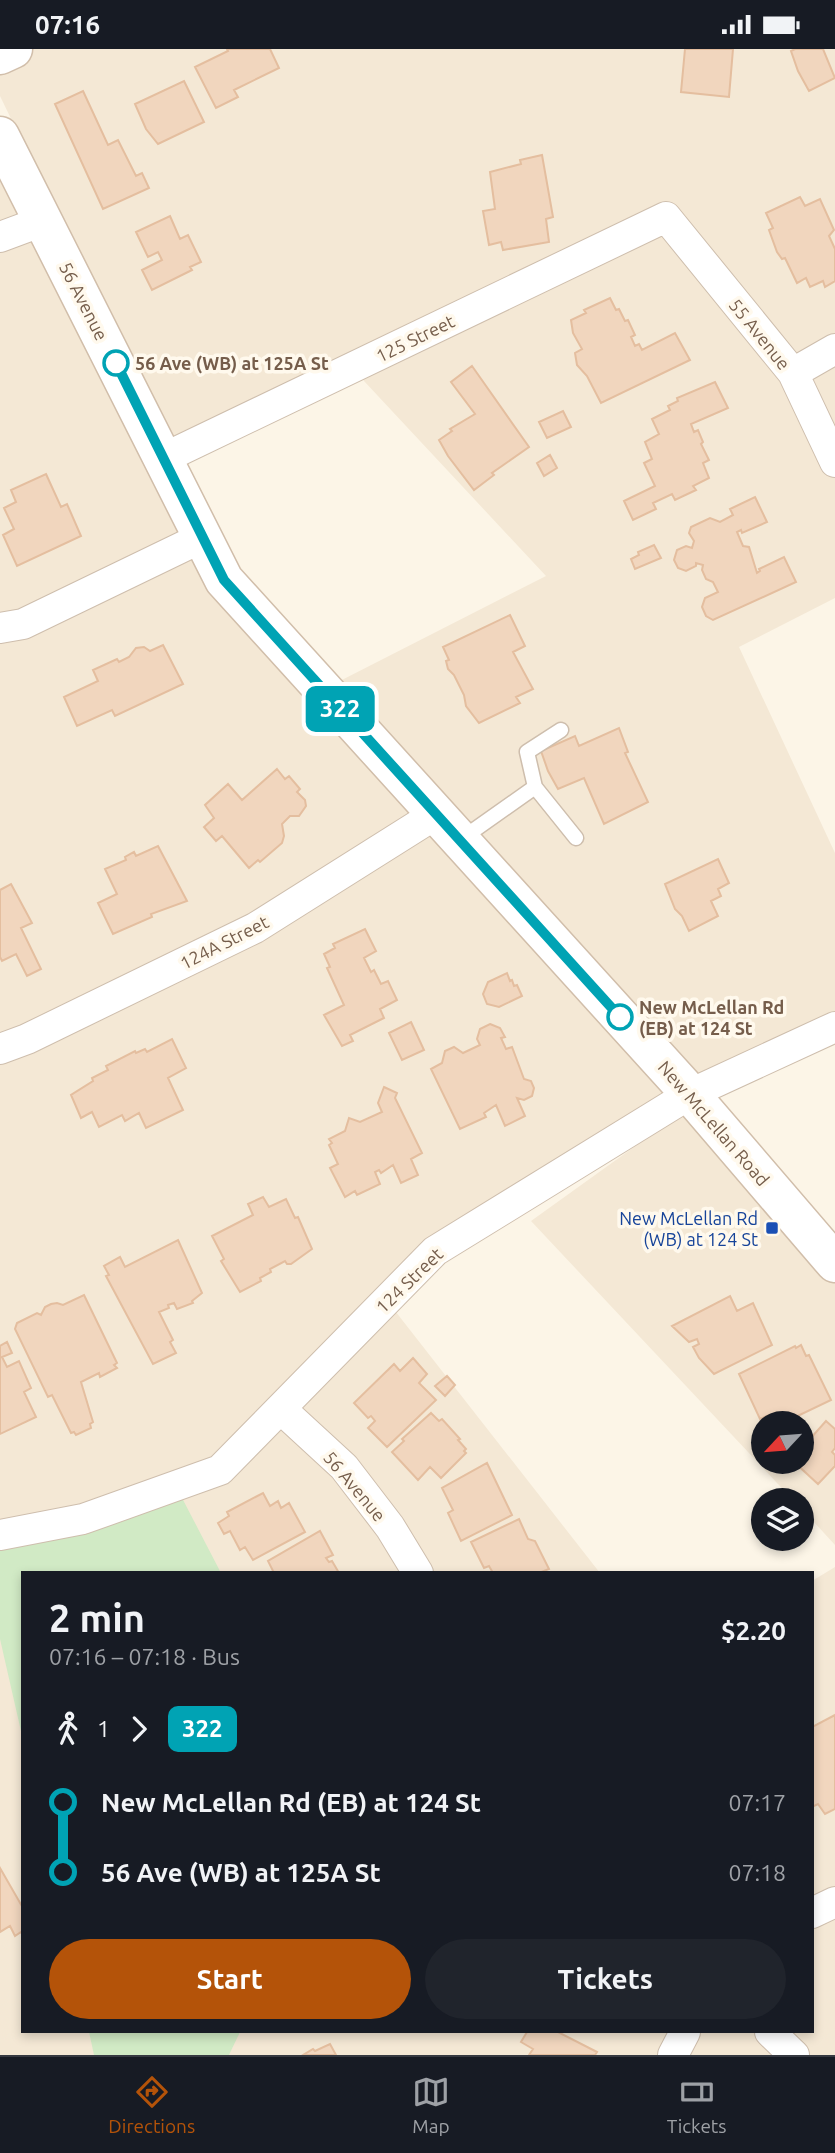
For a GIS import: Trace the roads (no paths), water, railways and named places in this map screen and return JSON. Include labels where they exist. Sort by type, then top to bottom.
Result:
[{"type":"street","points":[[0,55],[13,49]]},
{"type":"street","name":"56 Avenue","points":[[0,136],[9,177],[43,221],[224,580]]},
{"type":"street","name":"55 Avenue","points":[[666,217],[793,373],[835,462]]},
{"type":"street","name":"125 Street","points":[[164,458],[666,217]]},
{"type":"street","points":[[0,237],[43,221]]},
{"type":"street","points":[[793,373],[835,349]]},
{"type":"street","points":[[0,628],[23,624],[203,537]]},
{"type":"street","name":"New McLellan Road","points":[[224,580],[690,1094],[835,1263]]},
{"type":"street","name":"124A Street","points":[[0,1049],[27,1039],[255,928],[447,827]]},
{"type":"street","name":"124 Street","points":[[0,1535],[83,1519],[220,1470],[435,1251],[690,1094],[835,1027]]},
{"type":"street","name":"56 Avenue","points":[[281,1409],[344,1467],[390,1527],[417,1571]]},
{"type":"street","points":[[814,1912],[835,1902]]},
{"type":"street","points":[[673,2055],[684,2033]]},
{"type":"street","points":[[771,2033],[794,2055]]},
{"type":"lane","points":[[561,730],[527,752],[535,787],[576,838]]},
{"type":"lane","points":[[447,827],[535,787]]},
{"type":"place","name":"56 Ave (WB) at 125A St","points":[[116,363]]},
{"type":"place","name":"New McLellan Rd (EB) at 124 St","points":[[620,1017]]},
{"type":"place","name":"New McLellan Rd (WB) at 124 St","points":[[772,1228]]}]
